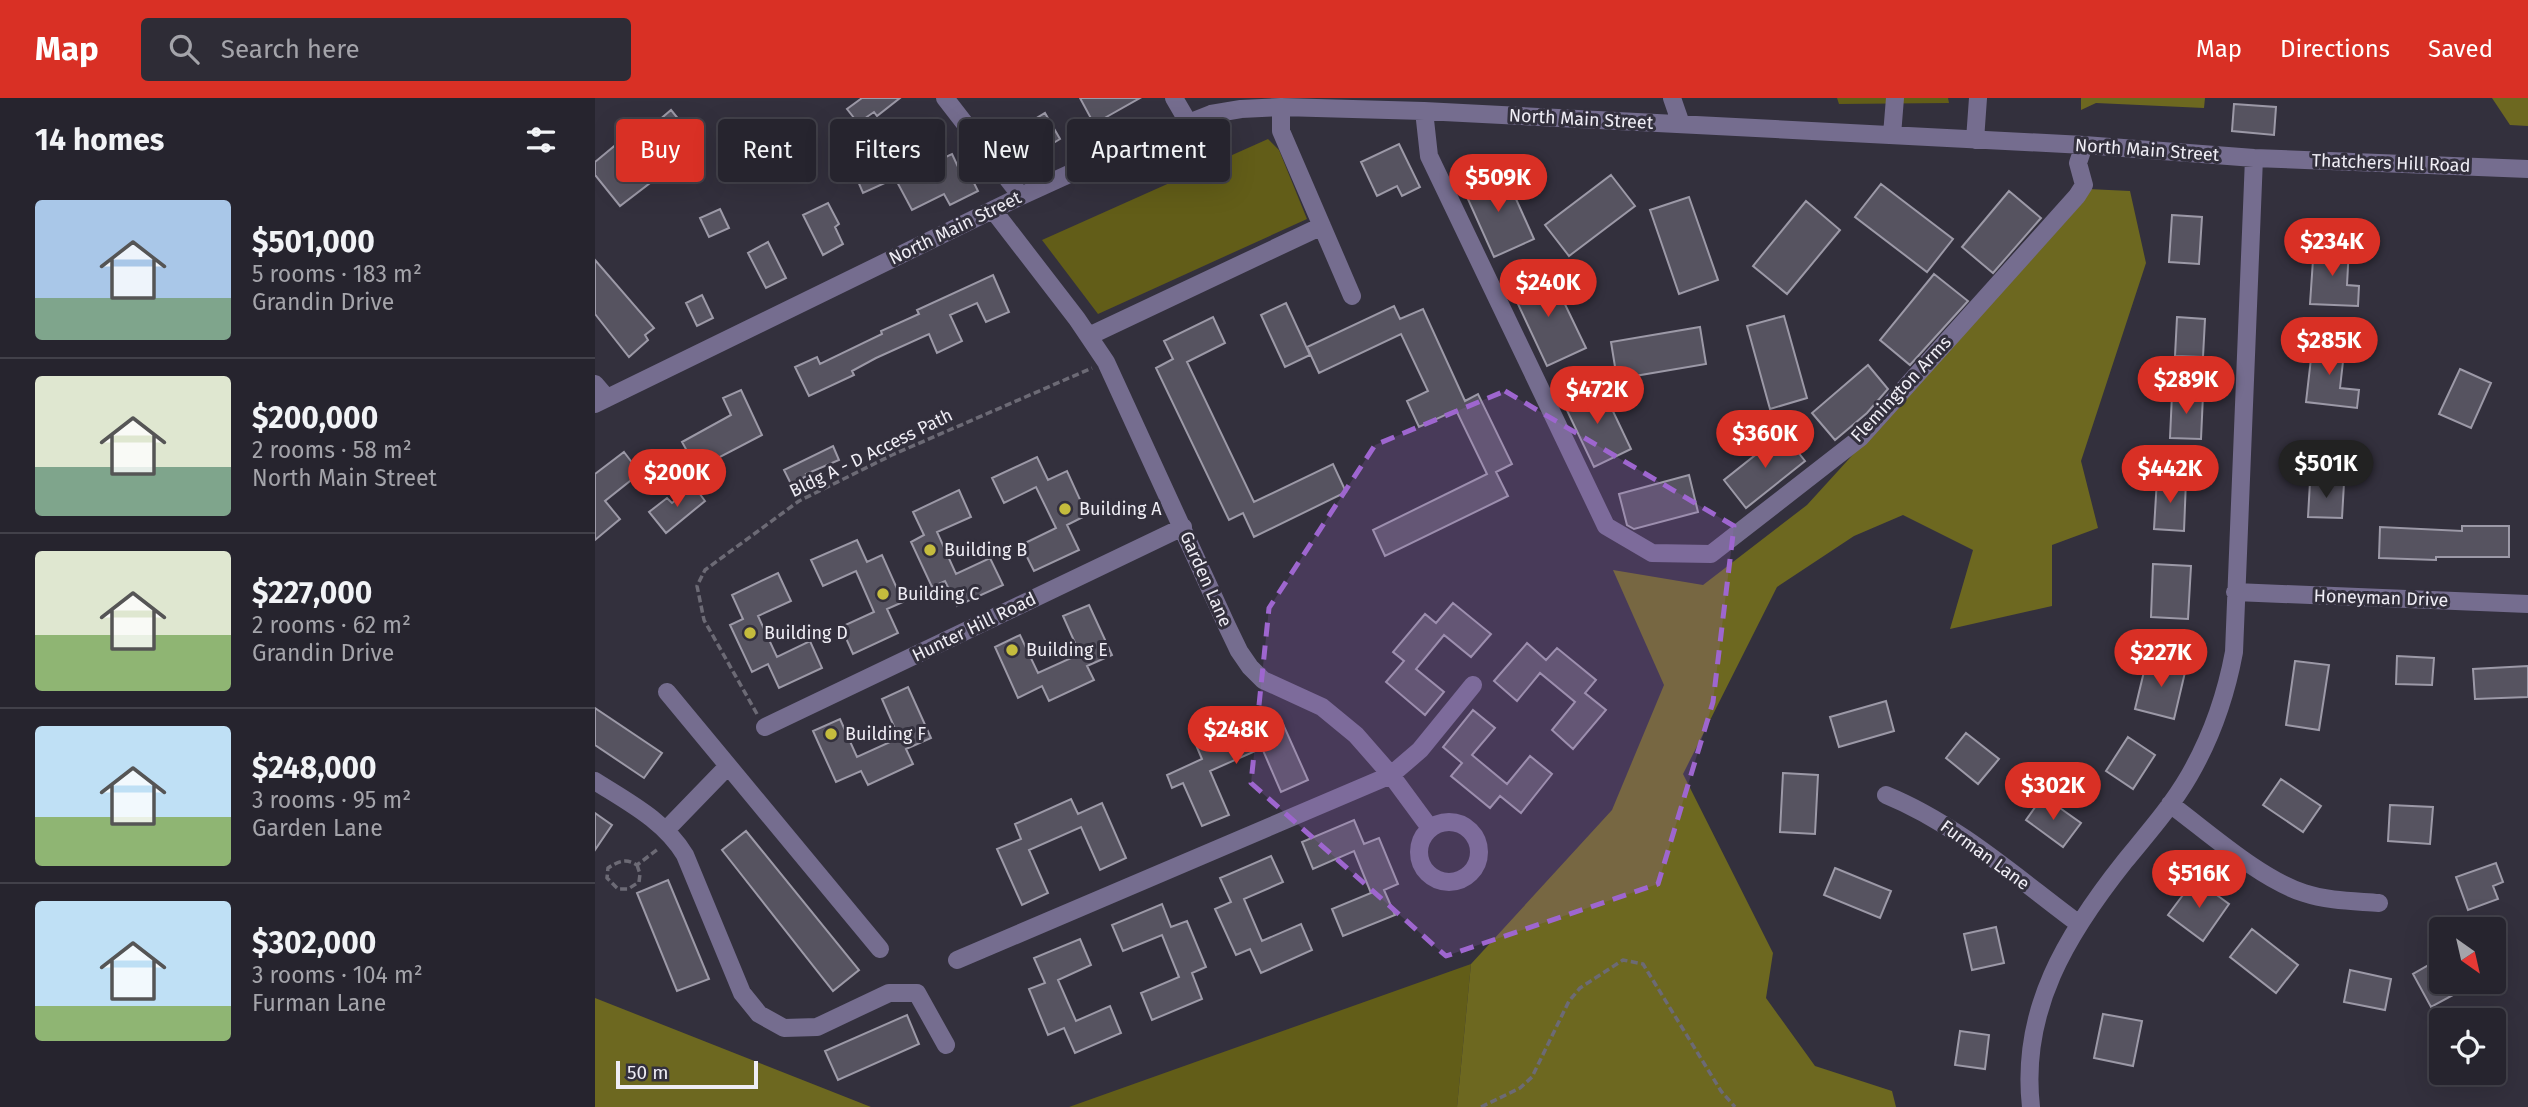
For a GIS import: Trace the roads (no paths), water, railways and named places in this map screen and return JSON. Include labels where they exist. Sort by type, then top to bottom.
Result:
[{"type":"street","points":[[945,98],[1021,196]]},
{"type":"street","points":[[1174,98],[1186,119]]},
{"type":"street","points":[[1672,98],[1681,124]]},
{"type":"street","points":[[1892,135],[1895,98]]},
{"type":"street","points":[[1975,140],[1978,98]]},
{"type":"street","points":[[1281,107],[1281,131],[1352,296]]},
{"type":"street","name":"North Main Street","points":[[1198,119],[1221,112],[1281,107],[1424,111],[2084,145],[2253,158]]},
{"type":"street","name":"Flemington Arms","points":[[1424,111],[1429,156],[1607,526],[1652,553],[1711,554],[1860,438],[2077,196],[2084,185],[2078,163],[2084,145]]},
{"type":"street","points":[[2031,1107],[2030,1062],[2034,1028],[2044,993],[2059,957],[2079,924],[2189,776],[2218,713],[2228,683],[2234,652],[2253,158]]},
{"type":"street","name":"Thatchers Hill Road","points":[[2253,158],[2528,169]]},
{"type":"street","name":"North Main Street","points":[[601,401],[1067,176]]},
{"type":"street","name":"Garden Lane","points":[[993,210],[1089,335],[1106,362],[1233,639],[1250,667],[1263,680],[1280,690],[1322,707],[1339,719],[1391,775],[1430,828]]},
{"type":"street","points":[[1089,335],[1322,226]]},
{"type":"street","points":[[595,384],[601,401]]},
{"type":"street","name":"Hunter Hill Road","points":[[765,727],[1183,527]]},
{"type":"street","name":"Honeyman Drive","points":[[2235,592],[2528,604]]},
{"type":"street","points":[[957,960],[1391,775],[1420,750],[1472,684]]},
{"type":"street","points":[[667,692],[880,949]]},
{"type":"street","points":[[667,836],[728,766]]},
{"type":"street","points":[[595,781],[667,836],[685,855],[742,993],[759,1014],[784,1028],[817,1027],[889,993],[917,993],[946,1045]]},
{"type":"street","name":"Furman Lane","points":[[1886,795],[1911,805],[1946,825],[2079,924]]},
{"type":"street","points":[[2170,804],[2260,871],[2284,884],[2315,895],[2379,903]]},
{"type":"place","name":"Building A","points":[[1065,509]]},
{"type":"place","name":"Building B","points":[[930,550]]},
{"type":"place","name":"Building C","points":[[883,594]]},
{"type":"place","name":"Building D","points":[[750,633]]},
{"type":"place","name":"Building E","points":[[1012,650]]},
{"type":"place","name":"Building F","points":[[831,734]]}]
